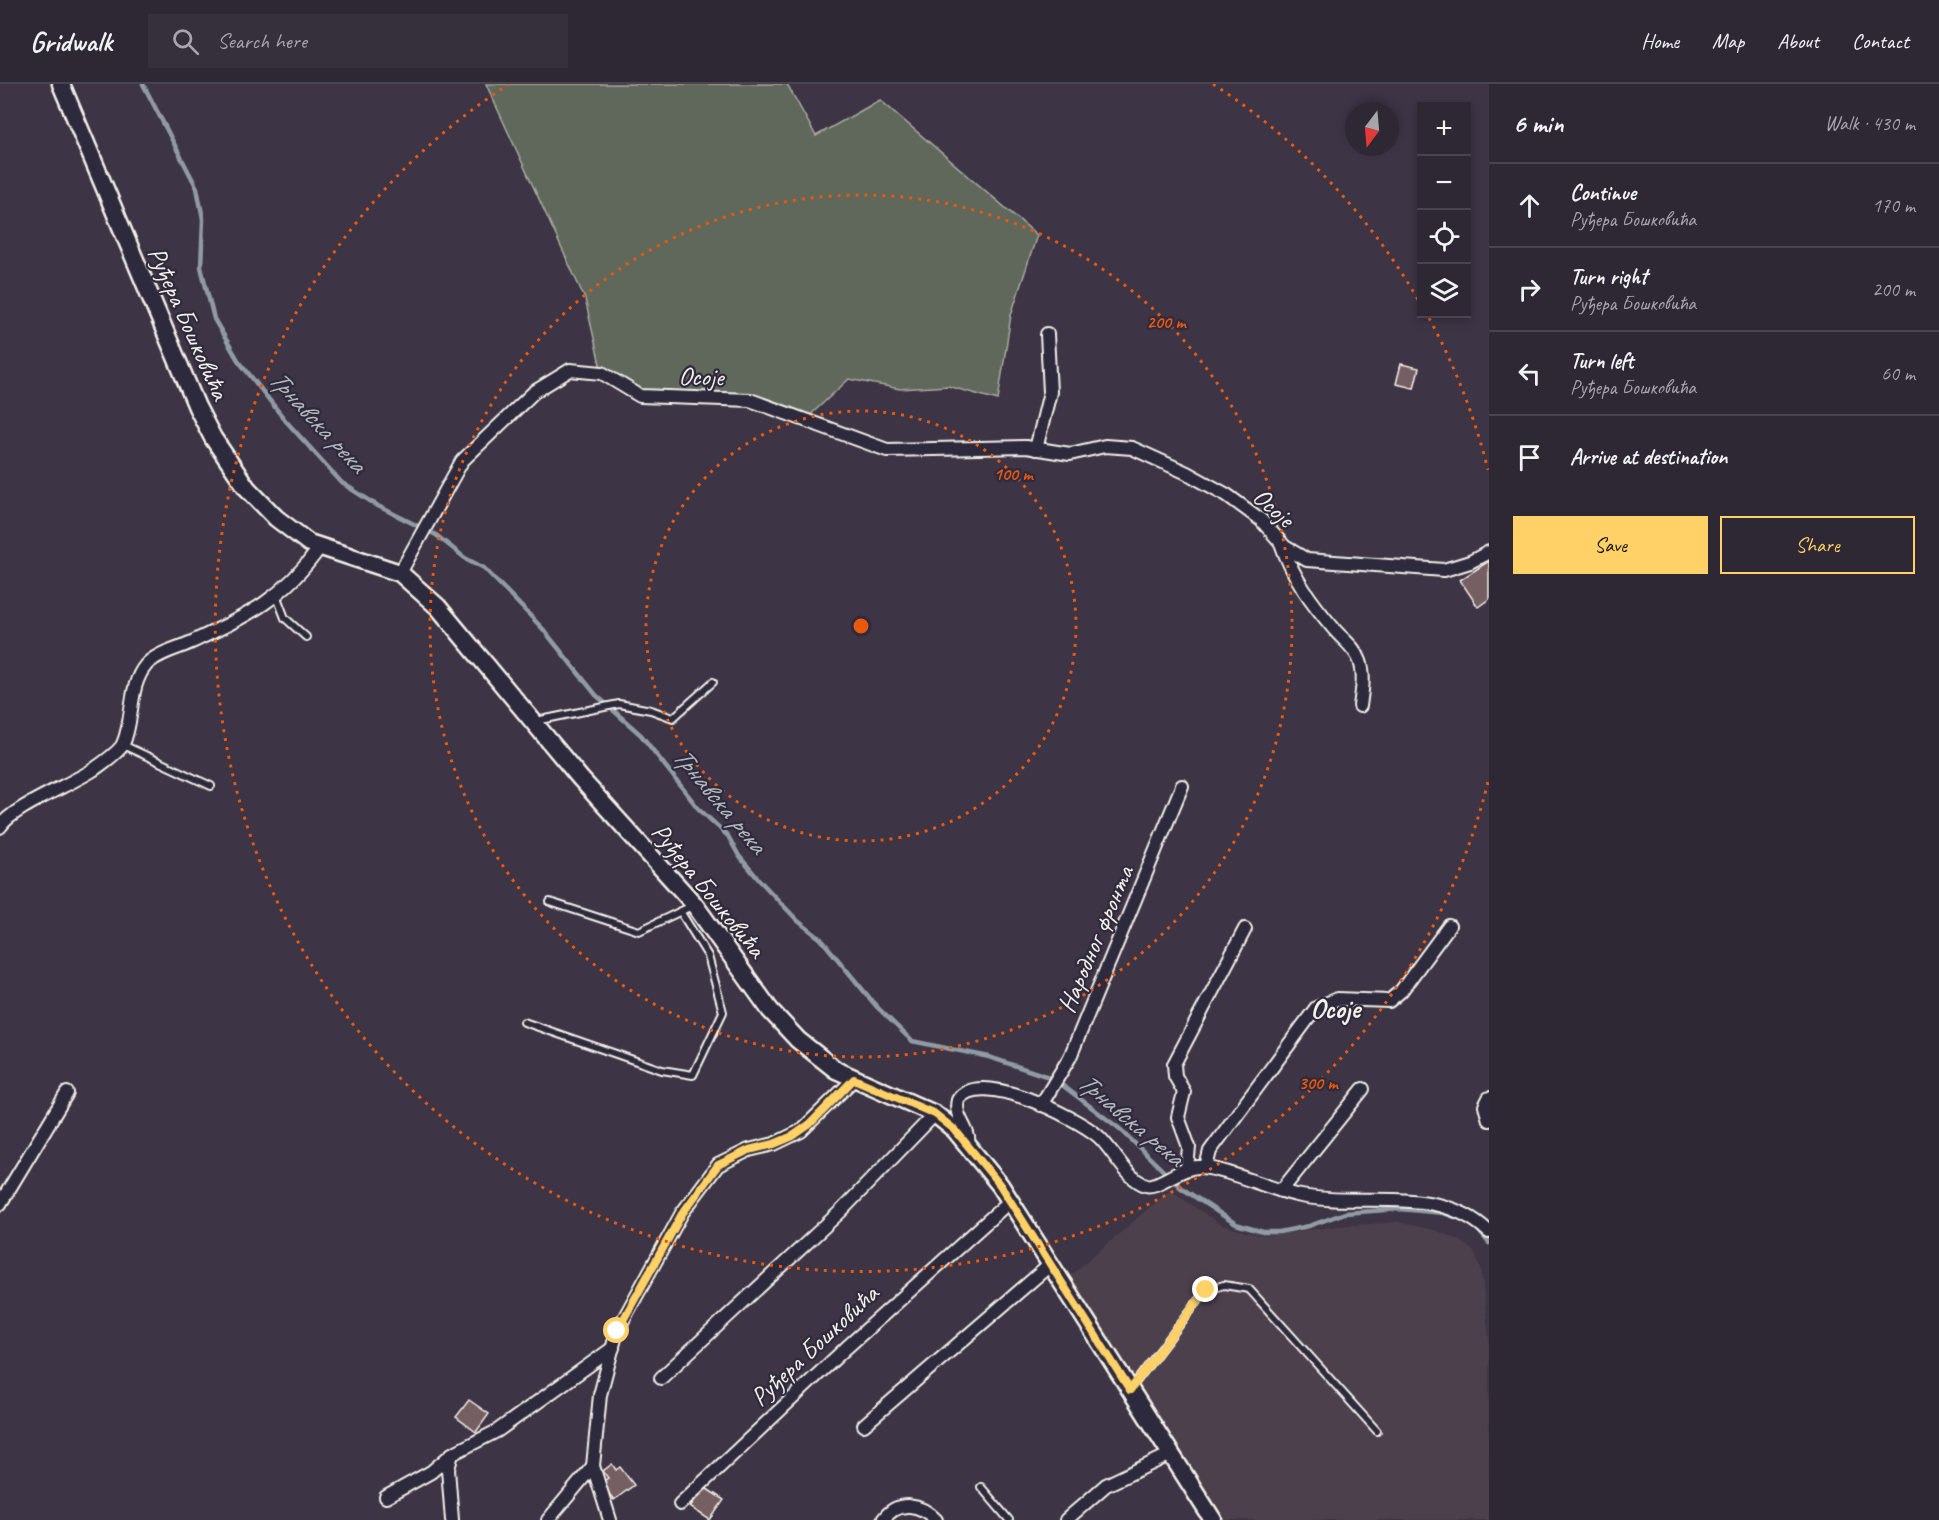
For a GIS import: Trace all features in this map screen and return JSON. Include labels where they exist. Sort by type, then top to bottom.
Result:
[{"type":"main road","name":"Руђера Бошковића","points":[[61,84],[197,407],[213,438],[248,488],[276,518],[295,534],[320,547],[400,573],[438,607],[779,1021],[825,1063],[854,1079],[935,1114],[969,1145],[1010,1201],[1051,1264],[1213,1520]]},
{"type":"street","points":[[1036,449],[1050,392],[1047,334]]},
{"type":"street","name":"Осоје","points":[[400,573],[462,461],[534,392],[570,370],[602,373],[640,396],[750,400],[887,450],[1036,449],[1070,454],[1105,446],[1132,448],[1187,473],[1227,495],[1261,520],[1281,542],[1307,560],[1444,570],[1489,552]]},
{"type":"street","points":[[1281,542],[1288,563],[1306,595],[1354,650],[1360,661],[1363,675],[1360,706]]},
{"type":"street","points":[[0,827],[6,817],[64,788],[96,767],[123,745],[139,676],[152,659],[222,628],[276,597],[302,574],[320,547]]},
{"type":"street","name":"Народног фронта","points":[[1041,1104],[1062,1073],[1128,921],[1182,786]]},
{"type":"street","points":[[1206,1167],[1210,1151],[1316,1008],[1337,999],[1389,1001],[1401,991],[1449,926]]},
{"type":"street","points":[[1183,1169],[1189,1147],[1178,1118],[1184,1092],[1175,1076],[1174,1064],[1245,929]]},
{"type":"street","points":[[610,1520],[593,1466],[600,1395],[617,1331],[682,1214],[718,1165],[749,1150],[774,1144],[793,1136],[810,1124],[854,1079]]},
{"type":"street","name":"Руђера Бошковића","points":[[969,1145],[968,1131],[958,1115],[957,1104],[962,1093],[987,1088],[1041,1104]]},
{"type":"street","points":[[1281,1191],[1363,1089]]},
{"type":"street","points":[[0,1204],[67,1093]]},
{"type":"street","points":[[1489,1098],[1485,1106],[1489,1120]]},
{"type":"street","points":[[1041,1104],[1091,1131],[1141,1182],[1154,1185],[1183,1169],[1206,1167],[1281,1191],[1333,1200],[1436,1204],[1461,1212],[1489,1231]]},
{"type":"street","points":[[661,1377],[841,1211],[935,1114]]},
{"type":"street","name":"Руђера Бошковића","points":[[680,1504],[846,1348],[1010,1201]]},
{"type":"street","points":[[864,1425],[1051,1264]]},
{"type":"street","points":[[386,1497],[431,1472],[452,1454],[497,1431],[613,1348]]},
{"type":"street","points":[[452,1454],[448,1469],[452,1520]]},
{"type":"street","points":[[1066,1520],[1106,1485],[1171,1454]]},
{"type":"street","points":[[548,1520],[593,1466]]},
{"type":"street","points":[[883,1520],[900,1508],[912,1504],[925,1509],[936,1520]]},
{"type":"lane","points":[[276,597],[285,618],[306,637]]},
{"type":"lane","points":[[534,722],[618,704],[651,710],[673,718],[713,682]]},
{"type":"lane","points":[[123,745],[211,786]]},
{"type":"lane","points":[[550,902],[639,931],[687,908]]},
{"type":"lane","name":"Руђера Бошковића","points":[[524,1022],[663,1070],[693,1075],[723,1012],[708,956],[687,908]]},
{"type":"lane","points":[[1130,1390],[1206,1290],[1224,1285],[1241,1287],[1249,1289],[1377,1431]]},
{"type":"lane","points":[[981,1487],[1009,1520]]},
{"type":"shaded area","points":[[1170,1190],[1221,1225],[1265,1236],[1338,1226],[1398,1222],[1434,1230],[1457,1239],[1474,1251],[1481,1269],[1489,1339],[1489,1520],[1213,1520],[1063,1282]]},
{"type":"green space","points":[[486,84],[787,84],[816,136],[880,100],[1037,235],[1011,315],[998,400],[948,386],[900,389],[849,379],[806,419],[750,400],[640,396],[602,373],[585,299]]},
{"type":"building","points":[[1401,364],[1419,368],[1414,388],[1396,384]]},
{"type":"building","points":[[1489,561],[1489,599],[1478,607],[1460,580]]},
{"type":"building","points":[[469,1400],[489,1414],[476,1432],[456,1417]]},
{"type":"building","points":[[612,1464],[616,1470],[620,1467],[634,1485],[614,1500],[601,1483],[608,1478],[603,1471]]},
{"type":"building","points":[[704,1487],[724,1500],[710,1520],[690,1507]]},
{"type":"waterway","name":"Трнавска река","points":[[143,84],[197,188],[203,219],[201,267],[214,319],[238,360],[285,420],[342,483],[378,506],[436,535],[465,558],[484,568],[543,629],[596,695],[641,735],[698,808],[728,836],[739,856],[761,882],[798,921],[821,939],[877,1007],[912,1041],[989,1057],[1046,1076],[1062,1085],[1120,1129],[1180,1187],[1236,1224],[1263,1232],[1279,1232],[1309,1226],[1345,1213],[1400,1209],[1443,1213],[1457,1218]]},
{"type":"waterway","name":"Трнавска река","points":[[1478,1230],[1489,1243]]},
{"type":"district","name":"Осоје","points":[[1335,1008]]},
{"type":"route","points":[[617,1331],[682,1214],[718,1165],[749,1150],[774,1144],[793,1136],[810,1124],[854,1079],[935,1114],[955,1130],[1000,1185],[1130,1390],[1206,1290]]}]
